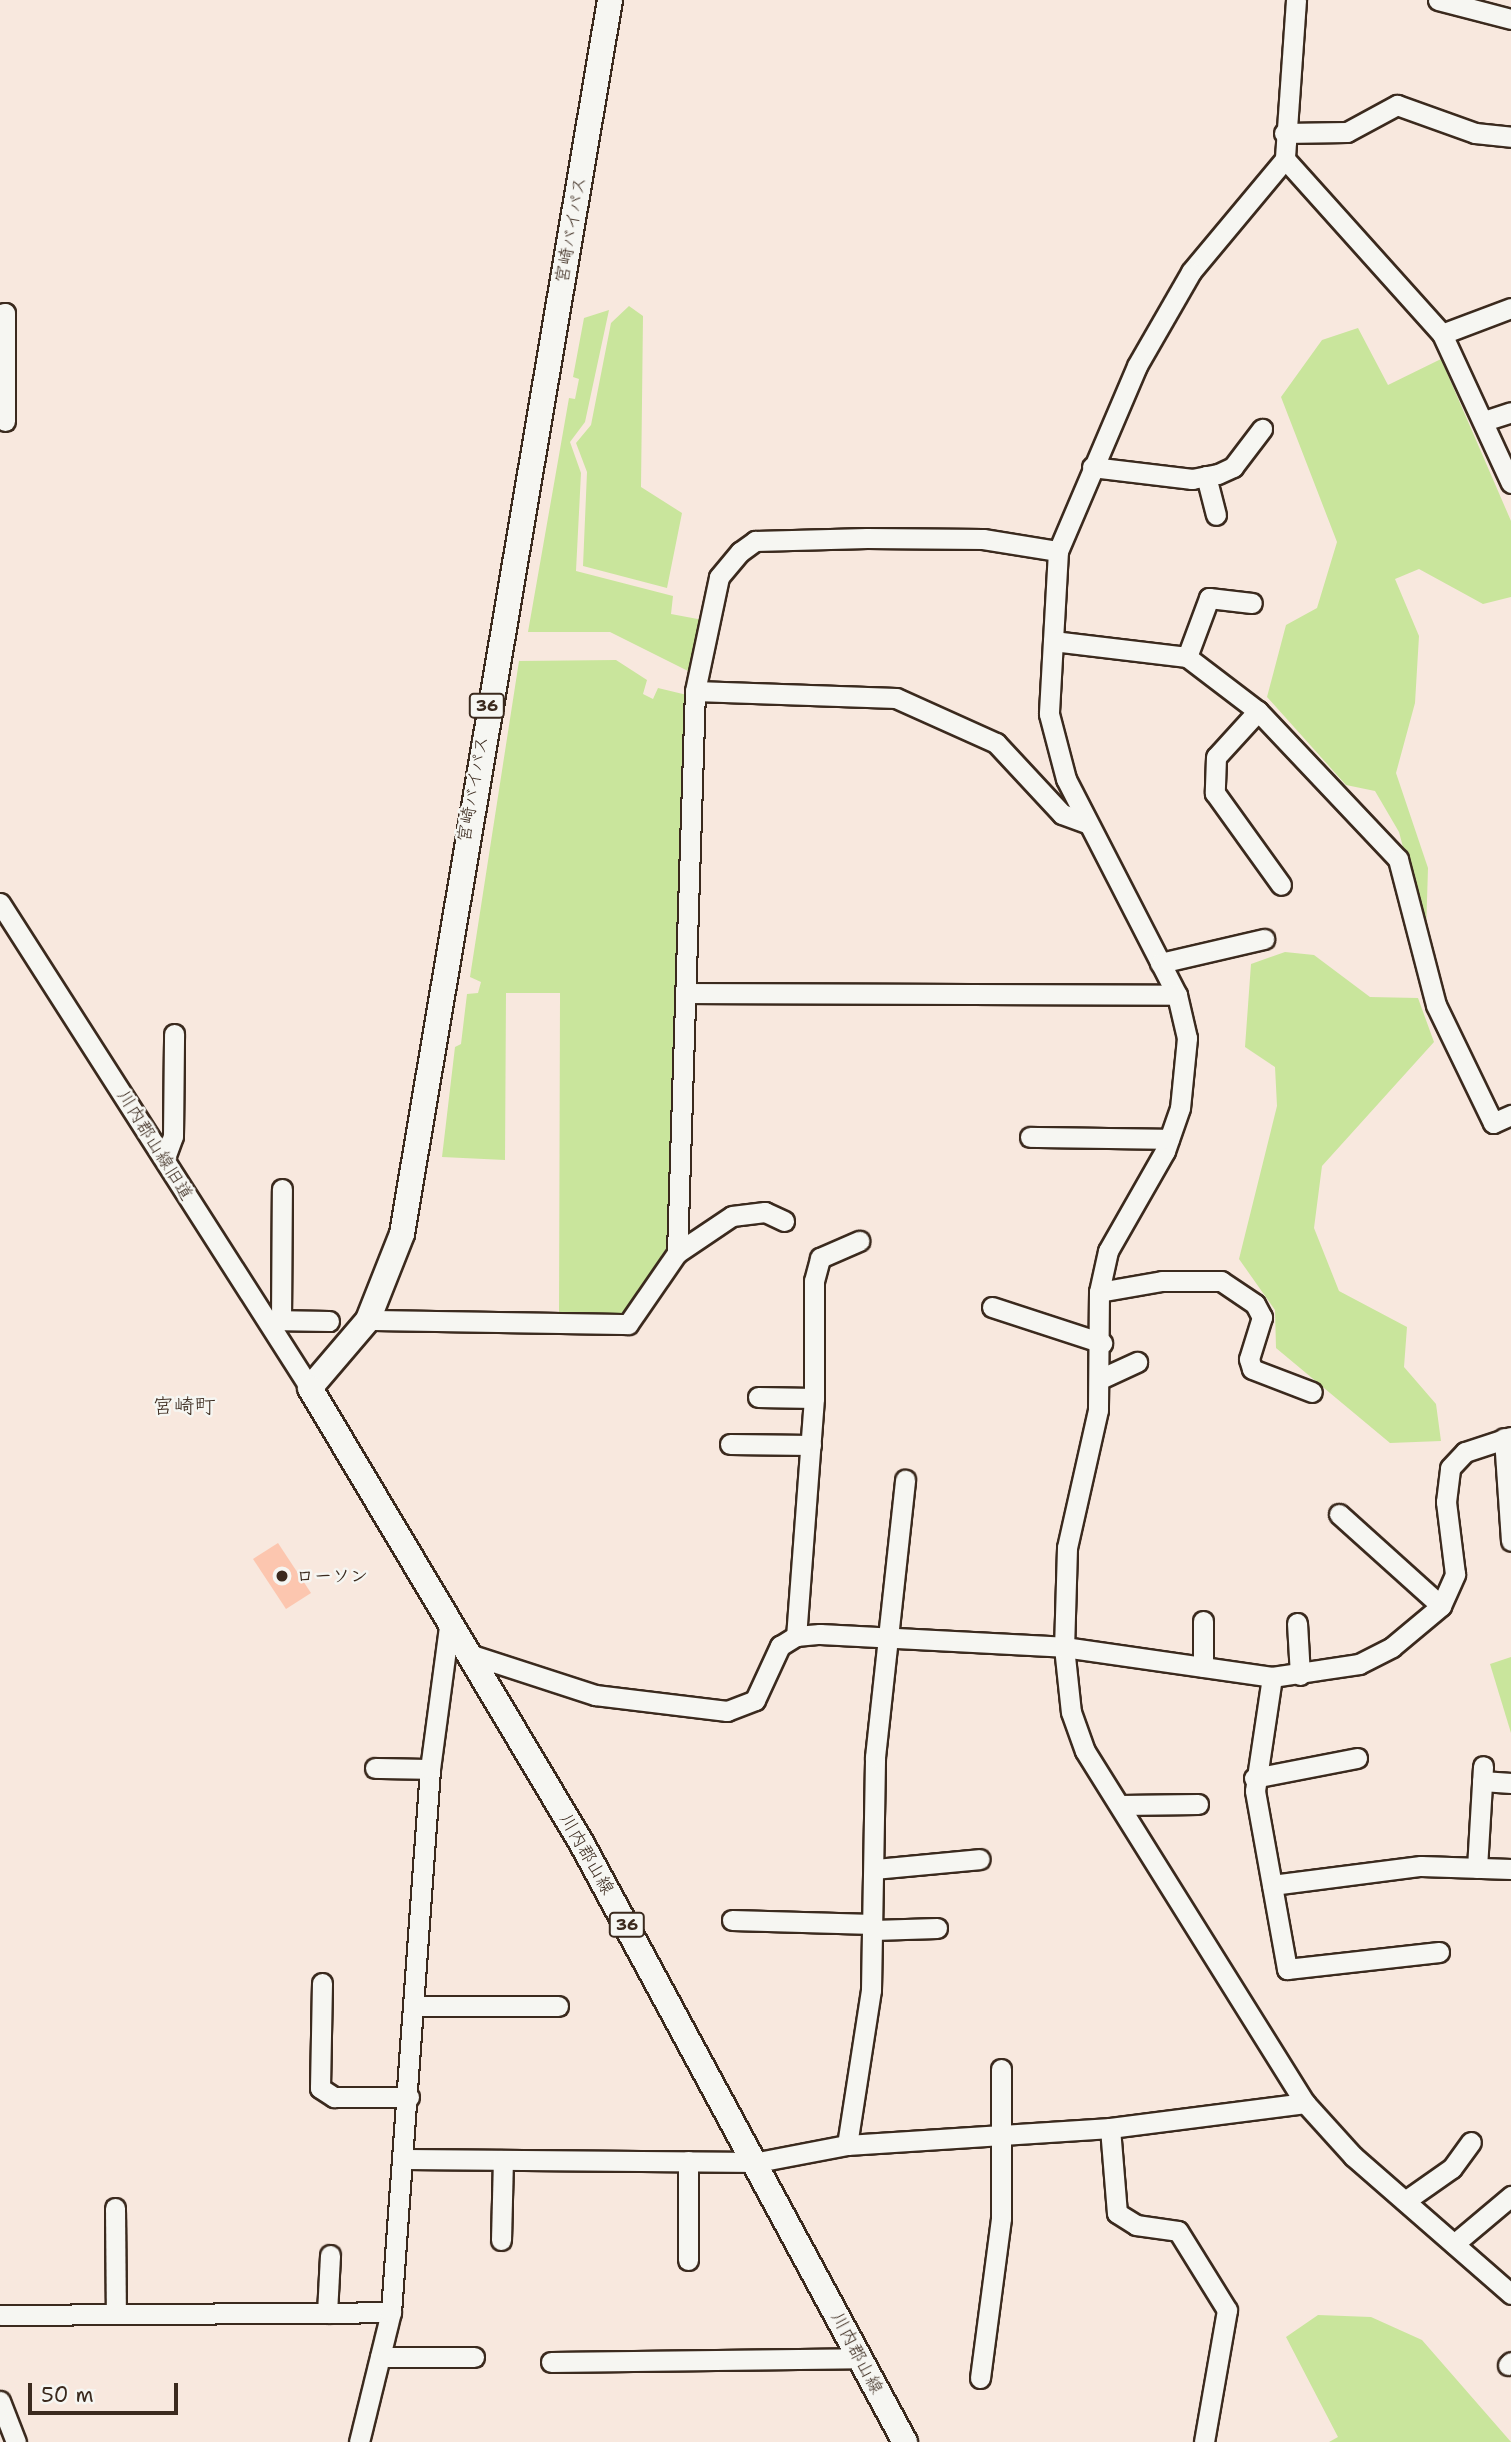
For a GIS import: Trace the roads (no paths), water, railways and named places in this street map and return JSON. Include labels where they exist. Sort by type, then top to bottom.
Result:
[{"type":"main road","name":"宮崎バイパス","points":[[310,1388],[368,1320],[404,1223],[610,0]]},
{"type":"main road","name":"川内郡山線","points":[[310,1388],[450,1620],[758,2162],[905,2442]]},
{"type":"street","points":[[1296,0],[1284,133],[1285,159],[1441,334],[1511,482]]},
{"type":"street","points":[[1438,0],[1511,19]]},
{"type":"street","points":[[1284,133],[1347,132],[1397,105],[1475,133],[1511,137]]},
{"type":"street","points":[[1285,159],[1191,272],[1137,366],[1058,551],[1049,714],[1066,779],[1177,995],[1187,1038],[1180,1108],[1169,1139],[1108,1251],[1099,1292],[1102,1343],[1100,1378],[1067,1548],[1064,1647],[1070,1712],[1085,1751],[1305,2103],[1405,2202],[1511,2294]]},
{"type":"street","points":[[1441,334],[1511,308]]},
{"type":"street","points":[[0,313],[5,313],[5,421]]},
{"type":"street","points":[[1484,421],[1511,412]]},
{"type":"street","points":[[1093,467],[1206,476],[1233,467],[1262,429]]},
{"type":"street","points":[[1206,476],[1216,515]]},
{"type":"street","points":[[677,1253],[690,993],[695,691],[719,577],[755,541],[983,539],[1058,551]]},
{"type":"street","points":[[1188,657],[1209,598],[1252,603]]},
{"type":"street","points":[[1054,641],[1188,657],[1258,711],[1398,859],[1436,1005],[1493,1123],[1511,1115]]},
{"type":"street","points":[[695,691],[896,698],[996,743],[1062,814],[1087,823]]},
{"type":"street","points":[[1258,711],[1216,757],[1215,793],[1281,885]]},
{"type":"street","name":"川内郡山線旧道","points":[[0,902],[165,1158],[261,1320],[310,1388]]},
{"type":"street","points":[[1160,963],[1264,939]]},
{"type":"street","points":[[690,993],[1177,995]]},
{"type":"street","points":[[165,1158],[173,1136],[174,1034]]},
{"type":"street","points":[[1030,1137],[1169,1139]]},
{"type":"street","points":[[281,1320],[282,1189]]},
{"type":"street","points":[[368,1320],[628,1324],[677,1253],[732,1216],[765,1212],[784,1221]]},
{"type":"street","points":[[796,1636],[814,1398],[814,1281],[820,1258],[859,1241]]},
{"type":"street","points":[[1099,1292],[1162,1281],[1221,1281],[1255,1304],[1262,1317],[1249,1359],[1252,1368],[1312,1392]]},
{"type":"street","points":[[992,1307],[1102,1343]]},
{"type":"street","points":[[261,1320],[329,1321]]},
{"type":"street","points":[[1100,1378],[1137,1362]]},
{"type":"street","points":[[758,1396],[814,1398]]},
{"type":"street","points":[[469,1654],[594,1695],[727,1711],[755,1700],[780,1646],[796,1636],[1064,1647],[1272,1677],[1300,1675],[1359,1664],[1392,1647],[1441,1606],[1455,1574],[1446,1502],[1450,1468],[1465,1451],[1507,1438],[1511,1541]]},
{"type":"street","points":[[730,1444],[811,1444]]},
{"type":"street","points":[[847,2146],[871,1990],[875,1869],[874,1757],[905,1480]]},
{"type":"street","points":[[1339,1514],[1441,1606]]},
{"type":"street","points":[[359,2442],[391,2312],[406,2159],[413,2006],[439,1663],[450,1620]]},
{"type":"street","points":[[1203,1621],[1203,1667]]},
{"type":"street","points":[[1297,1623],[1300,1675]]},
{"type":"street","points":[[1272,1677],[1254,1778],[1287,1969],[1439,1952]]},
{"type":"street","points":[[1254,1778],[1357,1758]]},
{"type":"street","points":[[375,1768],[430,1769]]},
{"type":"street","points":[[1477,1868],[1483,1773],[1511,1783]]},
{"type":"street","points":[[1121,1805],[1198,1804]]},
{"type":"street","points":[[875,1869],[980,1859]]},
{"type":"street","points":[[1272,1885],[1421,1866],[1511,1869]]},
{"type":"street","points":[[732,1920],[937,1928]]},
{"type":"street","points":[[322,1983],[320,2088],[334,2097],[409,2098]]},
{"type":"street","points":[[413,2006],[558,2006]]},
{"type":"street","points":[[980,2378],[993,2315],[1000,2069]]},
{"type":"street","points":[[406,2159],[758,2162],[847,2146],[1110,2129],[1305,2103]]},
{"type":"street","points":[[1110,2129],[1118,2213],[1136,2225],[1178,2231],[1227,2310],[1204,2442]]},
{"type":"street","points":[[1405,2202],[1452,2168],[1471,2143]]},
{"type":"street","points":[[501,2240],[503,2160]]},
{"type":"street","points":[[688,2161],[688,2260]]},
{"type":"street","points":[[1454,2244],[1511,2196]]},
{"type":"street","points":[[115,2208],[116,2314]]},
{"type":"street","points":[[327,2313],[330,2255]]},
{"type":"street","points":[[0,2315],[391,2312]]},
{"type":"street","points":[[380,2357],[474,2357]]},
{"type":"street","points":[[551,2362],[860,2358]]},
{"type":"street","points":[[0,2401],[16,2442]]},
{"type":"place","name":"ローソン","points":[[282,1576]]},
{"type":"district","name":"宮崎町","points":[[184,1406]]}]
